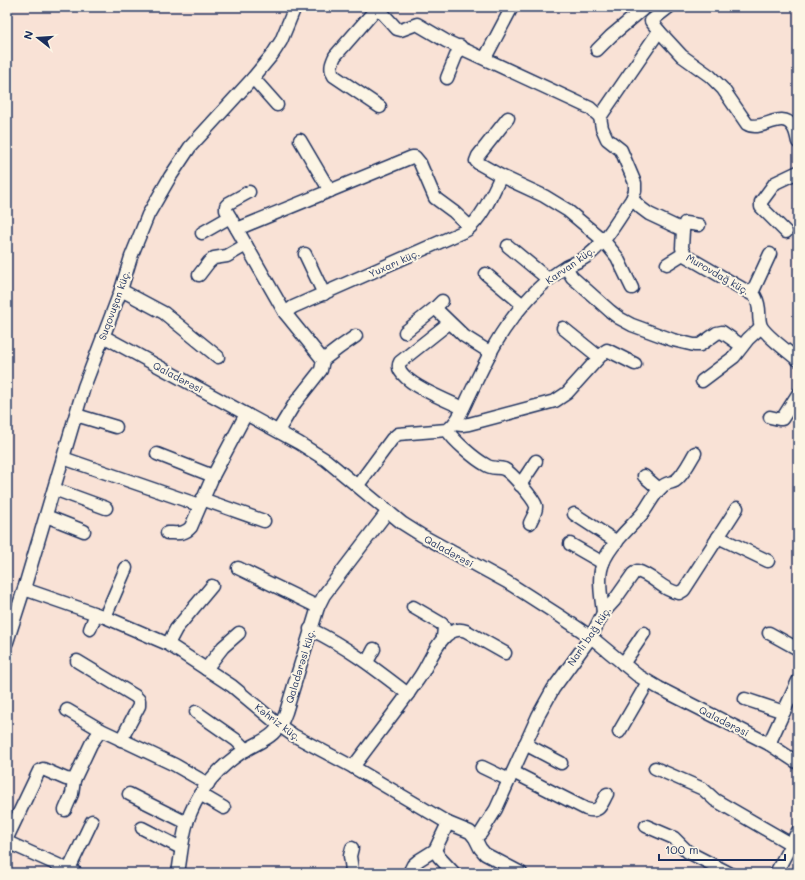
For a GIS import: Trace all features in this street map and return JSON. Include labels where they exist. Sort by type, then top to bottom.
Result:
[{"type":"street","name":"Suqovuşan küç.","points":[[7,642],[84,387],[121,290],[131,257],[146,222],[170,177],[190,148],[253,78],[281,41],[295,7]]},
{"type":"street","points":[[484,58],[512,7]]},
{"type":"street","points":[[651,21],[670,7]]},
{"type":"street","points":[[380,107],[334,76],[331,71],[331,64],[335,56],[377,8],[397,29],[401,30],[416,24],[446,41],[460,46],[590,108],[600,117],[659,31]]},
{"type":"street","points":[[597,50],[640,9],[682,56],[710,76],[723,89],[747,124],[751,127],[756,127],[775,120],[790,123],[794,128],[798,142]]},
{"type":"street","points":[[447,78],[460,46]]},
{"type":"street","points":[[253,78],[277,105]]},
{"type":"street","name":"Karvan küç.","points":[[451,427],[463,408],[501,334],[522,305],[548,279],[566,267],[589,255],[604,241],[632,199],[635,191],[635,183],[621,150],[608,139],[602,128],[600,117]]},
{"type":"street","points":[[508,118],[478,156],[476,160],[478,163],[501,176],[544,196],[567,210],[604,241],[617,257],[632,288]]},
{"type":"street","points":[[300,140],[330,191]]},
{"type":"street","points":[[237,229],[412,157],[415,157],[420,163],[435,198],[454,212],[470,227]]},
{"type":"street","points":[[786,232],[761,207],[761,202],[775,183],[798,172]]},
{"type":"street","name":"Yuxarı küç.","points":[[285,313],[293,307],[466,230],[483,210],[501,176]]},
{"type":"street","points":[[249,192],[226,206],[226,210],[285,313],[324,360]]},
{"type":"street","points":[[632,199],[649,214],[683,230],[687,222],[699,225]]},
{"type":"street","points":[[202,234],[230,217]]},
{"type":"street","name":"Murovdağ küç.","points":[[683,230],[682,248],[684,254],[752,293],[758,301],[762,327]]},
{"type":"street","points":[[199,274],[214,258],[227,256],[246,245]]},
{"type":"street","points":[[508,246],[548,279]]},
{"type":"street","points":[[305,254],[324,294]]},
{"type":"street","points":[[667,264],[684,254]]},
{"type":"street","points":[[752,293],[770,254]]},
{"type":"street","points":[[566,267],[572,277],[610,311],[632,325],[673,340],[694,345],[700,345],[717,333],[722,332],[742,346]]},
{"type":"street","points":[[486,274],[522,305]]},
{"type":"street","points":[[121,290],[164,314],[218,357]]},
{"type":"street","points":[[405,332],[439,305],[449,323],[464,336],[491,353]]},
{"type":"street","points":[[449,323],[398,365],[409,382],[463,408]]},
{"type":"street","points":[[702,381],[714,370],[729,361],[762,327],[798,360]]},
{"type":"street","points":[[563,328],[599,357]]},
{"type":"street","name":"Qaladərəsi","points":[[103,336],[278,431],[326,460],[388,511],[421,535],[507,582],[590,636],[623,664],[648,682],[769,744],[798,763]]},
{"type":"street","points":[[278,431],[295,404],[321,370],[324,360],[356,336]]},
{"type":"street","points":[[358,485],[392,438],[398,434],[469,424],[555,401],[567,393],[607,350],[635,364]]},
{"type":"street","points":[[770,417],[782,419],[798,394]]},
{"type":"street","points":[[167,533],[186,532],[191,527],[213,476],[246,414]]},
{"type":"street","points":[[76,415],[116,427]]},
{"type":"street","points":[[451,427],[452,437],[459,444],[485,465],[504,469],[510,473],[520,485],[536,505],[536,510],[530,523]]},
{"type":"street","points":[[603,613],[600,572],[603,563],[617,542],[644,512],[659,489],[663,485],[679,478],[695,453]]},
{"type":"street","points":[[157,454],[213,476]]},
{"type":"street","points":[[63,458],[264,521]]},
{"type":"street","points":[[520,485],[536,461]]},
{"type":"street","points":[[644,476],[659,489]]},
{"type":"street","points":[[54,489],[106,508]]},
{"type":"street","name":"Narlı bağ küç.","points":[[475,838],[496,809],[538,716],[553,689],[590,636],[603,613],[637,571],[643,573],[673,592],[679,593],[684,590],[738,508]]},
{"type":"street","name":"Qaladərəsi küç.","points":[[181,872],[181,848],[187,823],[200,794],[224,766],[246,750],[267,739],[280,726],[286,712],[310,629],[324,595],[388,511]]},
{"type":"street","points":[[574,514],[617,542]]},
{"type":"street","points":[[46,516],[84,531]]},
{"type":"street","points":[[718,537],[768,561]]},
{"type":"street","points":[[570,544],[603,563]]},
{"type":"street","points":[[90,629],[101,616],[126,568]]},
{"type":"street","points":[[238,568],[318,607]]},
{"type":"street","points":[[168,644],[176,629],[212,586]]},
{"type":"street","name":"Kəhriz küç.","points":[[24,589],[101,616],[168,644],[232,686],[280,726],[302,740],[353,766],[448,823],[470,832],[485,854],[521,873]]},
{"type":"street","points":[[413,607],[442,624],[444,627],[443,638]]},
{"type":"street","points":[[310,629],[367,662],[408,694]]},
{"type":"street","points":[[353,766],[408,694],[438,643],[443,638],[456,630],[461,629],[505,653]]},
{"type":"street","points":[[206,669],[223,647],[239,632]]},
{"type":"street","points":[[623,664],[644,633]]},
{"type":"street","points":[[769,633],[798,649]]},
{"type":"street","points":[[367,662],[374,649]]},
{"type":"street","points":[[77,661],[135,696],[139,700],[139,706],[121,740]]},
{"type":"street","points":[[769,744],[798,681]]},
{"type":"street","points":[[619,732],[648,682]]},
{"type":"street","points":[[745,699],[784,712]]},
{"type":"street","points":[[68,710],[101,730],[175,765],[208,784]]},
{"type":"street","points":[[196,712],[236,740],[246,750]]},
{"type":"street","points":[[65,810],[72,794],[74,780],[91,744],[101,730]]},
{"type":"street","points":[[525,744],[561,763]]},
{"type":"street","points":[[482,767],[511,776],[593,811],[599,809],[607,794]]},
{"type":"street","points":[[655,768],[703,789],[715,800],[791,844]]},
{"type":"street","points":[[7,838],[40,771],[44,769],[66,779],[74,780]]},
{"type":"street","points":[[129,794],[187,823]]},
{"type":"street","points":[[200,794],[224,808]]},
{"type":"street","points":[[7,842],[72,871],[92,821]]},
{"type":"street","points":[[409,873],[413,865],[435,850],[448,823]]},
{"type":"street","points":[[646,826],[674,838],[688,852],[729,873]]},
{"type":"street","points":[[142,828],[181,848]]},
{"type":"street","points":[[776,873],[798,831]]},
{"type":"street","points":[[350,873],[352,870],[350,856],[352,848]]},
{"type":"street","points":[[435,850],[450,871]]}]
